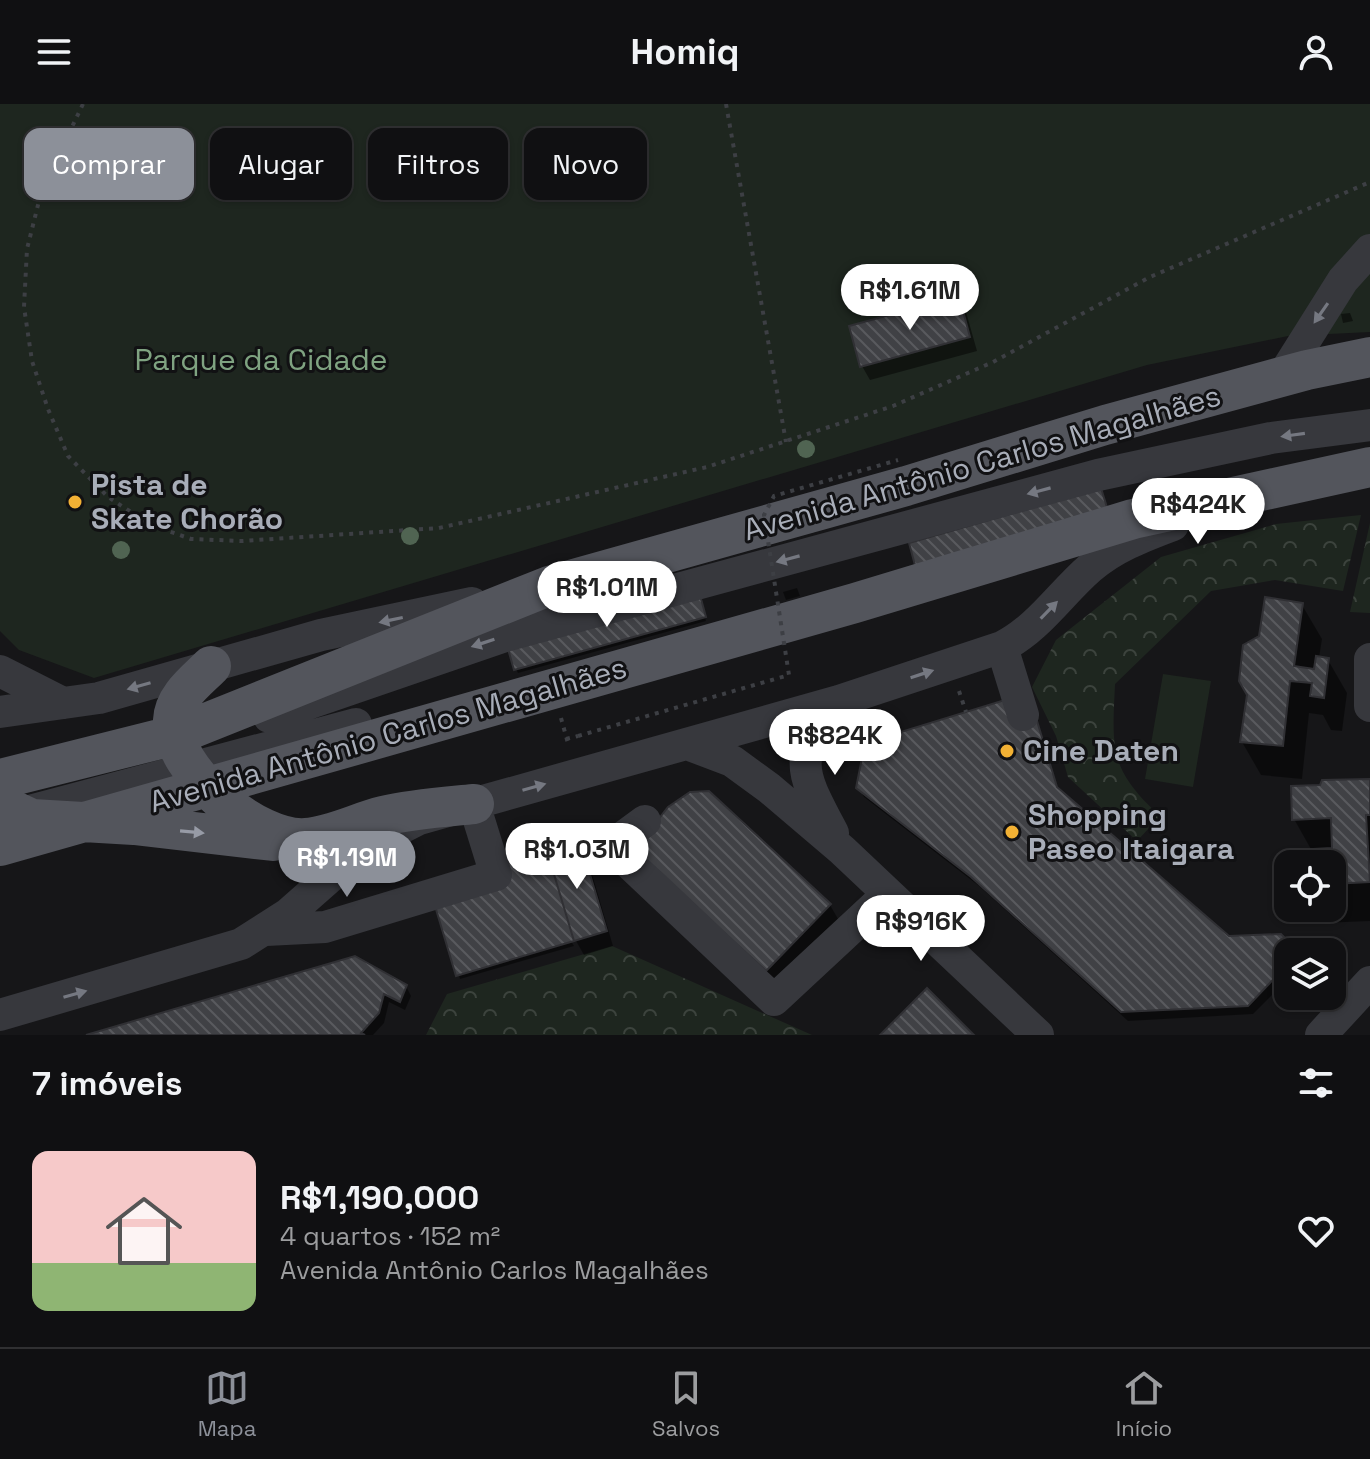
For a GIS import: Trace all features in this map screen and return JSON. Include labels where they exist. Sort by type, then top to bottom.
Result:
[{"type":"main road","name":"Avenida Antônio Carlos Magalhães","points":[[87,821],[189,759],[549,586],[1282,377],[1370,357]]},
{"type":"main road","name":"Avenida Antônio Carlos Magalhães","points":[[0,779],[189,759],[554,689],[1133,519],[1370,467]]},
{"type":"main road","points":[[211,666],[181,697],[173,722],[189,759],[224,804],[257,824],[304,839]]},
{"type":"main road","points":[[4,816],[87,821],[255,840],[304,839],[403,812],[474,804]]},
{"type":"street","points":[[1282,377],[1343,280],[1369,256]]},
{"type":"street","points":[[189,759],[505,636],[951,514],[1175,457],[1271,438],[1370,425]]},
{"type":"street","points":[[4,816],[189,759],[909,573],[1223,480],[1370,448]]},
{"type":"street","name":"Avenida Antônio Carlos Magalhães","points":[[0,1015],[213,955],[266,930],[387,832],[474,804],[839,701],[1002,647],[1022,636],[1091,567],[1134,540],[1285,484]]},
{"type":"street","name":"Avenida Antônio Carlos Magalhães","points":[[0,712],[99,698],[321,635],[549,586]]},
{"type":"street","points":[[1002,647],[1023,715]]},
{"type":"street","points":[[1370,659],[1370,706]]},
{"type":"street","points":[[0,671],[38,693],[66,704]]},
{"type":"street","points":[[839,701],[807,745],[805,762],[812,797],[842,850]]},
{"type":"street","points":[[687,744],[732,761],[748,772],[842,850],[1038,1035]]},
{"type":"street","points":[[266,930],[325,927],[496,875],[474,804]]},
{"type":"street","points":[[645,821],[611,846],[774,1000],[888,894]]},
{"type":"street","points":[[1320,1033],[1370,982]]},
{"type":"path","points":[[83,104],[42,189],[27,249],[24,307],[32,361],[68,456],[108,497],[151,525],[191,539],[242,541],[439,528],[707,467],[893,406],[993,362],[1150,277],[1370,182]]},
{"type":"path","points":[[726,104],[786,442]]},
{"type":"path","points":[[566,739],[789,675],[764,515],[774,496],[898,460]]},
{"type":"path","points":[[554,689],[568,747],[583,743]]},
{"type":"path","points":[[598,739],[613,734]]},
{"type":"green space","name":"Parque da Cidade","points":[[0,104],[1370,104],[1370,332],[1288,336],[1147,365],[94,678],[19,650],[0,631]]},
{"type":"green space","points":[[1361,515],[1343,591],[1275,580],[1211,591],[1115,684],[1114,742],[1117,757],[1131,785],[1160,816],[1137,841],[1068,777],[1056,736],[1032,687],[1056,640],[1161,557],[1276,524]]},
{"type":"green space","points":[[1370,523],[1370,613],[1350,612]]},
{"type":"green space","points":[[1163,674],[1211,681],[1193,787],[1145,779]]},
{"type":"green space","points":[[612,946],[812,1035],[426,1035],[447,994]]},
{"type":"building","points":[[959,296],[970,337],[860,367],[849,326]]},
{"type":"building","points":[[1101,488],[1109,514],[916,569],[909,543]]},
{"type":"building","points":[[698,588],[706,617],[514,670],[506,642]]},
{"type":"building","points":[[1265,597],[1303,603],[1294,666],[1314,669],[1316,656],[1329,658],[1324,698],[1310,696],[1312,683],[1290,681],[1283,746],[1240,742],[1247,695],[1239,681],[1243,645],[1259,636]]},
{"type":"building","name":"Shopping Paseo Itaigara","points":[[1008,699],[1034,711],[1057,787],[1229,936],[1281,934],[1285,938],[1274,938],[1274,979],[1248,1006],[1121,1012],[971,877],[856,788],[865,743]]},
{"type":"building","points":[[1370,779],[1370,815],[1366,815],[1370,882],[1346,883],[1346,850],[1296,850],[1332,848],[1331,818],[1292,820],[1291,786],[1320,785],[1322,780]]},
{"type":"building","points":[[709,791],[831,904],[766,971],[634,851],[668,807],[690,792]]},
{"type":"building","points":[[580,841],[607,931],[574,941],[547,851]]},
{"type":"building","points":[[547,851],[574,941],[456,976],[429,886]]},
{"type":"building","points":[[355,956],[407,985],[400,1002],[384,994],[379,1013],[361,1033],[365,1035],[86,1035]]},
{"type":"building","points":[[927,988],[974,1035],[880,1035]]},
{"type":"place","name":"Pista de Skate Chorão","points":[[75,502]]},
{"type":"place","name":"Cine Daten","points":[[1007,751]]},
{"type":"place","name":"Shopping Paseo Itaigara","points":[[1012,832]]}]
